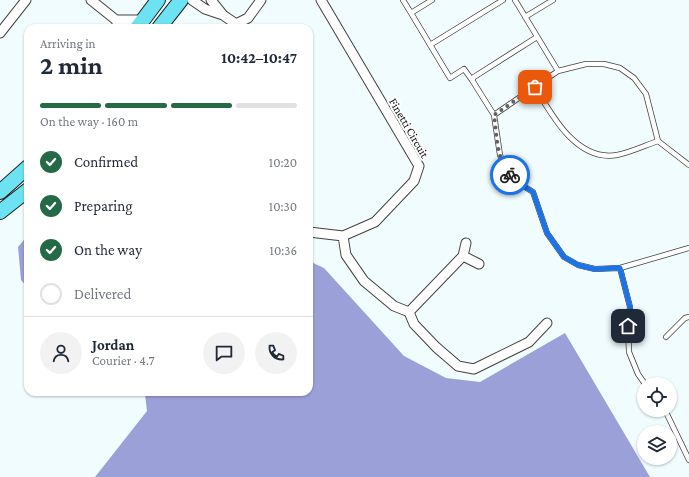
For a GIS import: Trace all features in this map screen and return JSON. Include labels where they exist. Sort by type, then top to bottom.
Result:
[{"type":"main road","points":[[140,24],[158,0]]},
{"type":"main road","points":[[162,24],[181,0]]},
{"type":"main road","points":[[0,192],[24,171]]},
{"type":"main road","points":[[0,212],[24,193]]},
{"type":"street","points":[[0,33],[26,0]]},
{"type":"street","points":[[91,0],[118,24],[140,24]]},
{"type":"street","points":[[192,0],[205,9],[224,15]]},
{"type":"street","points":[[211,0],[234,24]]},
{"type":"street","points":[[239,24],[248,18],[261,0]]},
{"type":"street","name":"Finetti Circuit","points":[[321,0],[419,166],[414,181],[375,222],[343,236]]},
{"type":"street","points":[[313,232],[343,236],[346,255],[364,281],[394,306],[409,312],[414,324],[436,347],[458,366],[474,369],[529,342],[547,323]]},
{"type":"street","points":[[409,312],[463,256],[466,243]]},
{"type":"street","points":[[463,256],[480,264]]},
{"type":"lane","points":[[403,0],[450,78],[464,69],[494,115],[500,155],[506,170],[517,182],[533,192],[547,233],[564,257],[578,265],[594,269],[620,268],[689,248]]},
{"type":"lane","points":[[411,13],[432,0]]},
{"type":"lane","points":[[430,45],[503,0]]},
{"type":"lane","points":[[515,0],[558,71]]},
{"type":"lane","points":[[525,17],[553,0]]},
{"type":"lane","points":[[472,80],[474,77],[537,37]]},
{"type":"lane","points":[[494,115],[558,71],[586,64],[604,64],[620,68],[634,78],[646,94],[658,141],[689,165]]},
{"type":"lane","points":[[535,87],[555,122],[567,135],[584,148],[601,155],[617,155],[658,141]]},
{"type":"lane","points":[[620,268],[630,307],[628,326],[630,352],[640,377]]},
{"type":"lane","points":[[666,337],[685,318],[689,317]]},
{"type":"lane","points":[[668,417],[688,458]]},
{"type":"shaded area","points":[[24,240],[24,283],[21,280],[18,247]]},
{"type":"shaded area","points":[[313,263],[324,268],[404,356],[446,378],[480,382],[565,333],[637,455],[637,465],[643,465],[650,477],[95,477],[147,411],[145,396],[313,396]]},
{"type":"way so far","points":[[510,175],[506,170],[500,155],[494,115],[535,87]]},
{"type":"route","points":[[510,175],[517,182],[533,192],[547,233],[564,257],[578,265],[594,269],[620,268],[630,307],[628,326]]}]
